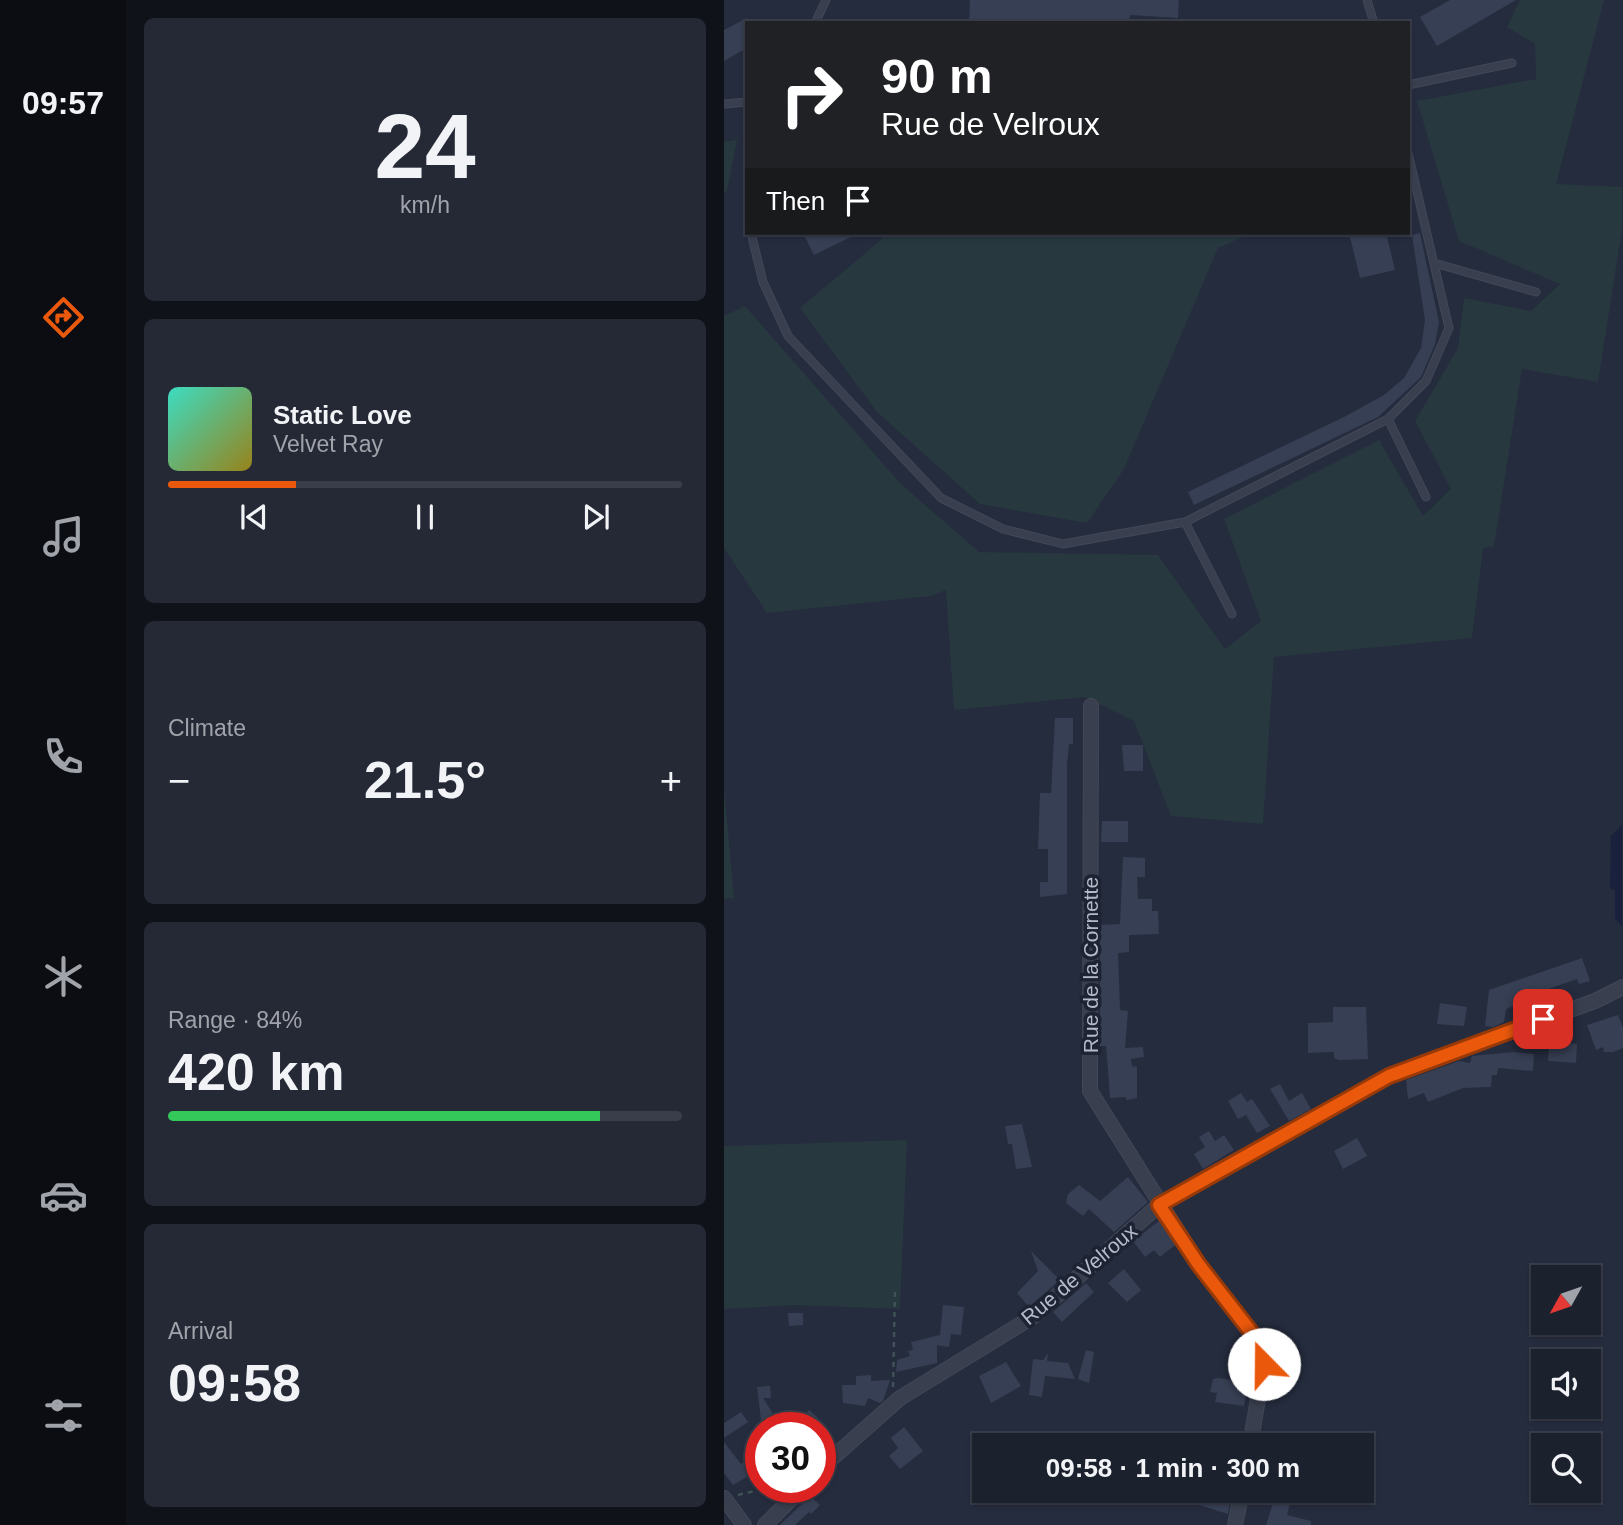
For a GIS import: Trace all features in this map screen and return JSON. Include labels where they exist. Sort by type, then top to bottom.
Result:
[{"type":"street","name":"Rue de la Cornette","points":[[1092,706],[1090,1091],[1199,1265],[1262,1346],[1264,1364],[1252,1433]]},
{"type":"street","name":"Rue de Velroux","points":[[836,1455],[892,1404],[1034,1316],[1159,1205],[1389,1076],[1595,1001],[1622,987]]},
{"type":"street","points":[[725,1498],[744,1525]]},
{"type":"street","points":[[765,1525],[787,1503]]},
{"type":"street","points":[[1235,1525],[1239,1503]]},
{"type":"lane","points":[[816,21],[826,0]]},
{"type":"lane","points":[[1367,0],[1373,21]]},
{"type":"lane","points":[[1410,85],[1512,63]]},
{"type":"lane","points":[[724,104],[745,103]]},
{"type":"lane","points":[[751,235],[763,282],[788,336],[941,498],[1003,529],[1063,544],[1185,522],[1388,419],[1426,381],[1449,328],[1410,161]]},
{"type":"lane","points":[[1434,263],[1536,292]]},
{"type":"lane","points":[[1388,419],[1426,497]]},
{"type":"lane","points":[[1185,522],[1232,614]]},
{"type":"path","points":[[892,1404],[896,1289]]},
{"type":"path","points":[[725,1498],[745,1493]]},
{"type":"shaded area","points":[[1520,0],[1604,0],[1556,184],[1622,187],[1622,230],[1598,382],[1522,369],[1494,546],[1483,548],[1472,638],[1274,657],[1263,824],[1171,816],[1134,721],[1085,697],[954,710],[946,590],[931,596],[767,613],[724,548],[724,316],[745,306],[900,483],[979,552],[1158,555],[1225,649],[1261,621],[1224,519],[1379,440],[1423,516],[1451,489],[1415,421],[1458,348],[1464,298],[1531,311],[1560,284],[1459,241],[1417,101],[1536,79],[1535,44],[1507,27]]},
{"type":"shaded area","points":[[737,140],[727,191],[724,192],[724,142]]},
{"type":"shaded area","points":[[887,235],[1247,235],[1218,248],[1124,469],[1087,523],[980,504],[877,412],[800,308]]},
{"type":"shaded area","points":[[724,788],[734,898],[724,899]]},
{"type":"shaded area","points":[[907,1140],[900,1309],[795,1305],[724,1309],[724,1146]]},
{"type":"water","points":[[1622,825],[1622,926],[1615,919],[1615,890],[1610,888],[1611,836]]},
{"type":"building","points":[[970,0],[1179,0],[1178,18],[1130,15],[1129,21],[969,21]]},
{"type":"building","points":[[1450,0],[1516,0],[1437,46],[1420,17]]},
{"type":"building","points":[[747,18],[745,49],[724,61],[724,30]]},
{"type":"building","points":[[1420,233],[1439,322],[1435,344],[1421,377],[1378,417],[1194,505],[1188,492],[1346,416],[1384,395],[1404,378],[1421,348],[1425,320],[1412,235]]},
{"type":"building","points":[[804,235],[855,235],[814,255]]},
{"type":"building","points":[[1349,235],[1386,235],[1395,270],[1360,278]]},
{"type":"building","points":[[1055,718],[1073,718],[1073,744],[1069,744],[1067,764],[1067,894],[1040,897],[1040,882],[1048,882],[1048,849],[1038,849],[1040,793],[1051,793]]},
{"type":"building","points":[[1122,745],[1143,745],[1143,771],[1124,771]]},
{"type":"building","points":[[1102,821],[1128,821],[1128,842],[1101,842]]},
{"type":"building","points":[[1123,857],[1145,858],[1145,877],[1137,877],[1138,899],[1152,899],[1152,911],[1158,911],[1159,934],[1129,935],[1129,952],[1118,953],[1120,1010],[1128,1011],[1125,1048],[1143,1047],[1144,1057],[1131,1059],[1132,1066],[1137,1067],[1137,1098],[1126,1100],[1126,1097],[1110,1098],[1106,1046],[1100,1046],[1100,925],[1120,924]]},
{"type":"building","points":[[1582,958],[1590,981],[1579,984],[1577,979],[1531,995],[1532,1000],[1506,1009],[1504,1022],[1493,1027],[1485,1026],[1489,990]]},
{"type":"building","points":[[1440,1003],[1467,1007],[1464,1026],[1437,1024]]},
{"type":"building","points":[[1333,1007],[1366,1007],[1368,1059],[1339,1060],[1334,1058],[1334,1052],[1308,1053],[1308,1023],[1333,1022]]},
{"type":"building","points":[[1618,1015],[1623,1028],[1623,1048],[1613,1052],[1604,1052],[1603,1047],[1596,1050],[1587,1025]]},
{"type":"building","points":[[1549,1041],[1577,1044],[1576,1063],[1548,1061]]},
{"type":"building","points":[[1513,1052],[1534,1054],[1533,1071],[1498,1068],[1497,1075],[1492,1075],[1491,1087],[1463,1088],[1428,1102],[1424,1093],[1408,1099],[1406,1080],[1459,1061],[1470,1063],[1472,1056]]},
{"type":"building","points":[[1280,1084],[1289,1101],[1302,1093],[1311,1109],[1289,1121],[1270,1089]]},
{"type":"building","points":[[1241,1093],[1247,1102],[1252,1099],[1270,1126],[1257,1133],[1246,1115],[1238,1119],[1228,1101]]},
{"type":"building","points":[[1022,1124],[1032,1167],[1016,1169],[1012,1144],[1008,1144],[1005,1126]]},
{"type":"building","points":[[1209,1131],[1215,1141],[1224,1135],[1234,1150],[1203,1169],[1194,1154],[1205,1147],[1199,1137]]},
{"type":"building","points":[[1357,1138],[1367,1156],[1343,1169],[1334,1151]]},
{"type":"building","points":[[1128,1177],[1148,1202],[1114,1232],[1089,1209],[1083,1216],[1066,1203],[1068,1194],[1079,1185],[1100,1201]]},
{"type":"building","points":[[1159,1221],[1175,1245],[1160,1257],[1154,1250],[1145,1257],[1133,1241]]},
{"type":"building","points":[[1031,1251],[1060,1280],[1029,1307],[1017,1293],[1038,1271]]},
{"type":"building","points":[[1124,1269],[1141,1290],[1127,1302],[1108,1283]]},
{"type":"building","points":[[1086,1283],[1094,1292],[1062,1322],[1053,1312]]},
{"type":"building","points":[[943,1305],[964,1307],[961,1335],[951,1334],[949,1347],[937,1345],[937,1363],[896,1372],[897,1360],[910,1356],[908,1351],[913,1350],[911,1342],[940,1335]]},
{"type":"building","points":[[788,1313],[803,1313],[803,1325],[789,1326]]},
{"type":"building","points":[[1086,1350],[1094,1352],[1089,1383],[1078,1379]]},
{"type":"building","points":[[1048,1353],[1047,1361],[1068,1363],[1075,1379],[1045,1376],[1042,1397],[1029,1395],[1033,1359],[1043,1360]]},
{"type":"building","points":[[1006,1362],[1021,1386],[991,1403],[979,1376]]},
{"type":"building","points":[[871,1375],[871,1381],[890,1380],[883,1401],[880,1403],[868,1398],[865,1406],[843,1403],[842,1385],[856,1385],[856,1376]]},
{"type":"building","points":[[1213,1379],[1248,1383],[1244,1406],[1215,1402],[1217,1393],[1210,1392]]},
{"type":"building","points":[[770,1386],[771,1398],[763,1398],[772,1412],[760,1412],[757,1387]]},
{"type":"building","points":[[741,1412],[745,1418],[745,1424],[724,1438],[724,1423]]},
{"type":"building","points":[[904,1427],[923,1451],[900,1469],[889,1456],[898,1448],[891,1438]]},
{"type":"building","points":[[724,1442],[741,1464],[745,1461],[745,1478],[733,1485],[724,1473]]},
{"type":"building","points":[[803,1503],[820,1505],[795,1525],[780,1525]]},
{"type":"building","points":[[1196,1503],[1230,1503],[1228,1514]]},
{"type":"building","points":[[1273,1503],[1290,1503],[1287,1515],[1311,1521],[1311,1525],[1266,1525]]},
{"type":"route","points":[[1264,1364],[1262,1346],[1199,1265],[1159,1205],[1389,1076],[1543,1019]]}]
